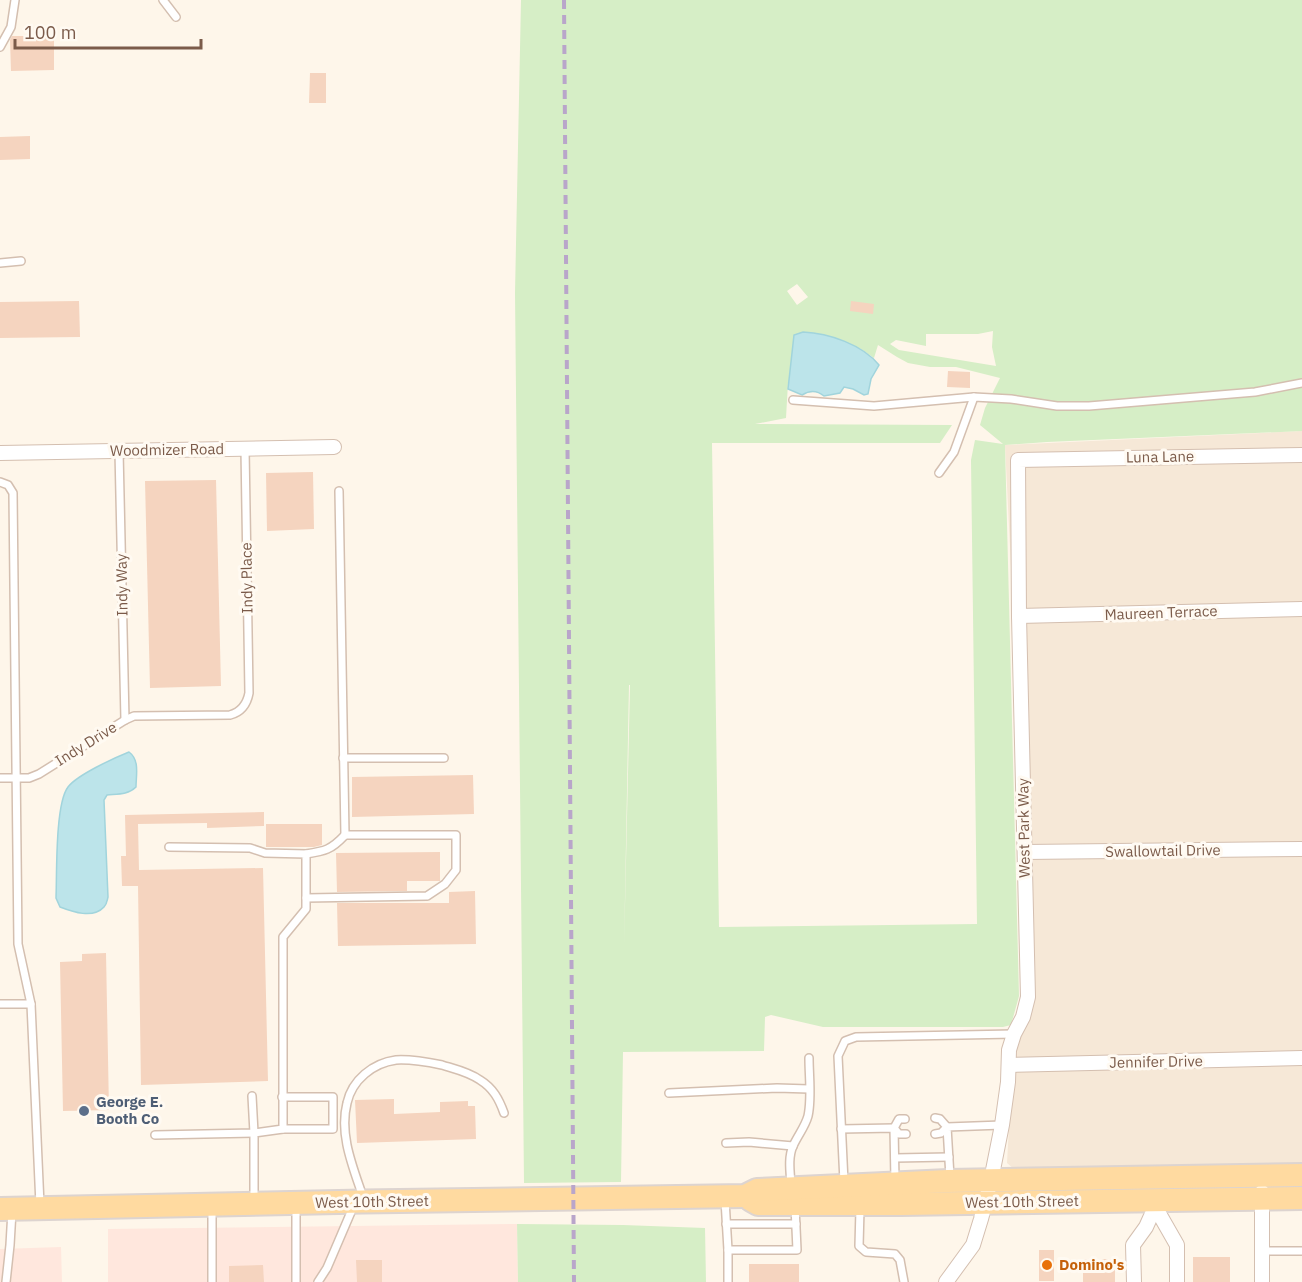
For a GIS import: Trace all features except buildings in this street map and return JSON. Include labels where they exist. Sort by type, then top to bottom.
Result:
[{"type":"main road","name":"West 10th Street","points":[[794,1205],[844,1185],[895,1193],[988,1192],[1262,1175],[1302,1175]]},
{"type":"main road","name":"West 10th Street","points":[[6,1209],[735,1196],[758,1204],[860,1204],[895,1193],[950,1181],[988,1192],[1155,1203],[1302,1198]]},
{"type":"street","name":"Woodmizer Road","points":[[0,453],[333,447]]},
{"type":"street","name":"Luna Lane","points":[[1018,460],[1302,455]]},
{"type":"street","name":"West Park Way","points":[[946,1282],[973,1245],[988,1192],[1002,1125],[1010,1050],[1028,997],[1019,616],[1018,460]]},
{"type":"street","name":"Maureen Terrace","points":[[1019,616],[1302,609]]},
{"type":"street","name":"Swallowtail Drive","points":[[1025,852],[1302,849]]},
{"type":"street","name":"Jennifer Drive","points":[[1009,1065],[1302,1058]]},
{"type":"street","points":[[1262,1175],[1262,1282]]},
{"type":"street","points":[[1134,1282],[1133,1245],[1146,1227],[1155,1203]]},
{"type":"street","points":[[1155,1203],[1177,1245],[1177,1282]]},
{"type":"lane","points":[[0,47],[11,27],[15,0]]},
{"type":"lane","points":[[163,0],[176,17]]},
{"type":"lane","points":[[0,263],[21,261]]},
{"type":"lane","points":[[793,400],[874,406],[974,397],[1011,399],[1057,406],[1089,406],[1255,392],[1302,383]]},
{"type":"lane","points":[[939,473],[954,452],[974,397]]},
{"type":"lane","name":"Indy Place","points":[[244,706],[249,693],[245,449]]},
{"type":"lane","name":"Indy Way","points":[[120,451],[125,720]]},
{"type":"lane","points":[[0,482],[8,485],[13,493],[18,944],[32,1004],[40,1208]]},
{"type":"lane","points":[[339,491],[345,835]]},
{"type":"lane","name":"Indy Drive","points":[[0,778],[33,777],[134,716],[230,715],[244,706]]},
{"type":"lane","points":[[343,758],[444,758]]},
{"type":"lane","points":[[169,847],[250,848],[265,853],[306,854],[325,851],[345,835],[456,835],[456,870],[445,884],[427,896],[306,898]]},
{"type":"lane","points":[[283,1129],[283,937],[306,909],[306,854]]},
{"type":"lane","points":[[0,1004],[32,1004]]},
{"type":"lane","points":[[844,1185],[838,1056],[845,1041],[856,1037],[1014,1034]]},
{"type":"lane","points":[[728,1250],[778,1246],[797,1250],[790,1165],[793,1146],[805,1125],[808,1114],[808,1058]]},
{"type":"lane","points":[[318,1282],[360,1203],[345,1141],[347,1102],[354,1085],[364,1074],[379,1065],[396,1060],[426,1062],[460,1070],[481,1080],[498,1097],[504,1113]]},
{"type":"lane","points":[[669,1093],[777,1088],[809,1089]]},
{"type":"lane","points":[[252,1096],[254,1203]]},
{"type":"lane","points":[[155,1135],[333,1129],[333,1097],[282,1097]]},
{"type":"lane","points":[[935,1118],[940,1119],[947,1126],[950,1181]]},
{"type":"lane","points":[[895,1193],[894,1128],[899,1119],[905,1119]]},
{"type":"lane","points":[[935,1134],[941,1133],[947,1126],[1002,1125]]},
{"type":"lane","points":[[841,1129],[894,1128]]},
{"type":"lane","points":[[894,1128],[899,1134],[906,1134]]},
{"type":"lane","points":[[726,1143],[793,1146]]},
{"type":"lane","points":[[895,1158],[949,1157]]},
{"type":"lane","points":[[728,1282],[726,1224],[735,1196]]},
{"type":"lane","points":[[296,1203],[296,1282]]},
{"type":"lane","points":[[212,1204],[212,1282]]},
{"type":"lane","points":[[860,1204],[859,1246],[866,1252],[895,1254],[900,1260],[904,1282]]},
{"type":"lane","points":[[726,1224],[777,1227],[794,1205]]},
{"type":"lane","points":[[6,1209],[10,1245],[6,1282]]},
{"type":"lane","points":[[1262,1251],[1302,1251]]},
{"type":"shaded area","points":[[1302,431],[1302,1166],[1014,1169],[1007,1163],[1014,1034],[1028,992],[1025,852],[1005,445]]},
{"type":"shaded area","points":[[517,1224],[518,1282],[108,1282],[108,1229]]},
{"type":"shaded area","points":[[61,1247],[62,1282],[0,1282],[0,1249]]},
{"type":"green space","points":[[521,0],[1302,0],[1302,431],[1005,445],[1019,996],[1011,1025],[1003,1027],[823,1027],[771,1015],[765,1017],[764,1051],[623,1052],[621,1182],[524,1183],[515,293]],"holes":[[[797,284],[808,297],[797,305],[787,291]],[[993,331],[992,347],[996,366],[899,350],[890,344],[896,340],[926,346],[926,334],[978,334]],[[847,344],[861,349],[874,358],[878,345],[908,363],[930,367],[956,367],[1000,378],[985,408],[980,425],[1003,444],[975,440],[971,460],[977,924],[719,927],[712,443],[940,443],[952,425],[755,424],[786,418],[788,383]],[[629,685],[630,685],[624,950]]]},
{"type":"green space","points":[[517,1224],[705,1228],[706,1282],[518,1282]]},
{"type":"water","points":[[803,332],[845,341],[872,358],[879,365],[871,379],[868,394],[864,395],[844,387],[840,393],[824,396],[814,392],[802,395],[788,389],[794,335]]},
{"type":"water","points":[[129,752],[136,763],[136,787],[126,793],[107,795],[104,800],[108,897],[106,904],[99,911],[89,914],[60,907],[56,898],[59,823],[68,787],[87,772]]},
{"type":"railway","points":[[564,0],[574,1282]]},
{"type":"place","name":"George E. Booth Co","points":[[84,1111]]},
{"type":"place","name":"Domino's","points":[[1047,1265]]}]
